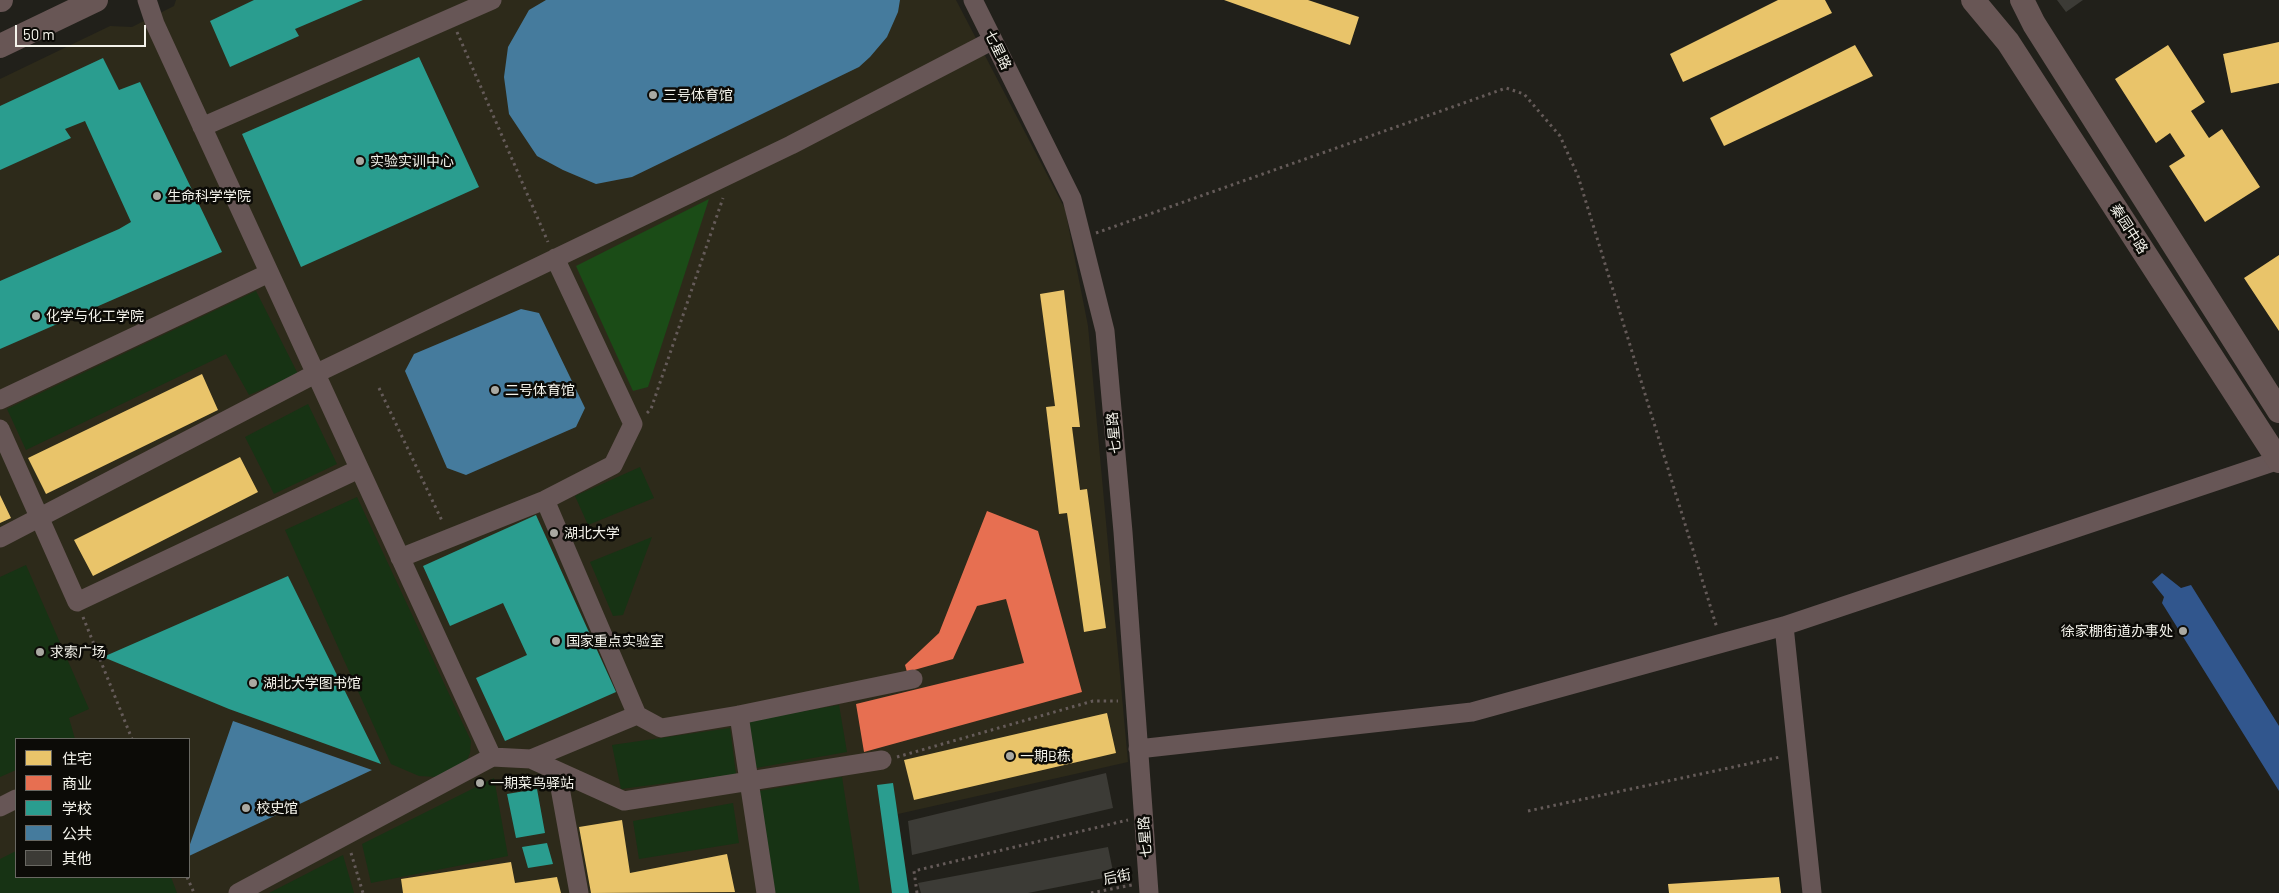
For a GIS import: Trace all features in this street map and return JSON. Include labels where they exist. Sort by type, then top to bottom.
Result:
[{"type":"main road","points":[[0,46],[96,0]]},
{"type":"main road","name":"秦园中路","points":[[1973,0],[2008,42],[2279,460]]},
{"type":"main road","points":[[1980,0],[2008,42]]},
{"type":"main road","name":"秦园中路","points":[[2020,0],[2279,412]]},
{"type":"street","points":[[147,0],[202,127],[492,757]]},
{"type":"street","points":[[202,127],[492,0]]},
{"type":"street","name":"七星路","points":[[974,0],[1072,199],[1105,331],[1123,532],[1148,888]]},
{"type":"street","points":[[0,538],[315,374],[732,173],[993,40]]},
{"type":"street","points":[[400,558],[545,500],[613,465],[633,424],[555,258]]},
{"type":"street","points":[[0,400],[269,273]]},
{"type":"street","points":[[0,429],[4,450],[41,517],[77,602],[359,469]]},
{"type":"street","points":[[1138,749],[1472,712],[1784,626],[2279,460]]},
{"type":"street","points":[[545,500],[637,715],[661,728],[739,715],[913,679]]},
{"type":"street","points":[[1784,626],[1812,893]]},
{"type":"street","points":[[530,759],[637,715]]},
{"type":"street","points":[[739,715],[766,893]]},
{"type":"street","points":[[238,893],[492,757],[530,759],[624,801],[882,760]]},
{"type":"street","points":[[557,771],[579,893]]},
{"type":"street","points":[[0,807],[15,800]]},
{"type":"path","points":[[451,18],[555,258]]},
{"type":"path","points":[[1082,238],[1506,88],[1524,94],[1560,136],[1578,176],[1722,643]]},
{"type":"path","points":[[633,424],[651,410],[732,173]]},
{"type":"path","points":[[379,388],[450,538]]},
{"type":"path","points":[[77,602],[132,738]]},
{"type":"path","points":[[882,760],[932,749],[1093,701],[1135,701]]},
{"type":"path","points":[[1528,810],[1798,753]]},
{"type":"path","points":[[917,893],[914,872],[1143,817]]},
{"type":"path","points":[[346,835],[363,893]]},
{"type":"path","points":[[187,878],[194,893]]},
{"type":"path","name":"后街","points":[[1090,893],[1148,888]]},
{"type":"shaded area","name":"湖北大学","points":[[176,0],[956,0],[1065,209],[1088,326],[1128,762],[898,814],[909,893],[0,893],[0,79],[110,26],[132,27],[174,6]]},
{"type":"green space","points":[[709,199],[648,387],[633,391],[576,266]]},
{"type":"green space","points":[[256,291],[298,374],[249,395],[226,354],[26,450],[7,409]]},
{"type":"green space","points":[[308,404],[337,464],[274,494],[245,437]]},
{"type":"green space","points":[[640,467],[654,498],[588,525],[575,496]]},
{"type":"green space","points":[[357,497],[471,741],[470,753],[466,763],[437,777],[419,776],[391,764],[285,530]]},
{"type":"green space","points":[[652,537],[623,615],[613,616],[590,562]]},
{"type":"green space","points":[[26,565],[89,709],[69,718],[75,738],[15,738],[15,770],[0,777],[0,577]]},
{"type":"green space","points":[[839,705],[847,752],[756,768],[748,721]]},
{"type":"green space","points":[[730,728],[736,774],[621,789],[612,745]]},
{"type":"green space","points":[[842,777],[860,893],[774,893],[759,791]]},
{"type":"green space","points":[[494,778],[508,856],[371,883],[362,844]]},
{"type":"green space","points":[[733,803],[739,843],[639,859],[633,821]]},
{"type":"green space","points":[[15,852],[15,878],[171,878],[177,893],[0,893],[0,859]]},
{"type":"green space","points":[[343,855],[354,893],[269,893]]},
{"type":"water","points":[[2162,573],[2181,588],[2191,585],[2279,726],[2279,791],[2162,603],[2164,597],[2152,582]]},
{"type":"building: 住宅","points":[[1224,0],[1308,0],[1359,17],[1350,45]]},
{"type":"building: 住宅","points":[[1778,0],[1825,0],[1832,13],[1683,82],[1670,54]]},
{"type":"building: 住宅","points":[[2279,42],[2279,83],[2231,93],[2223,54]]},
{"type":"building: 住宅","points":[[1855,45],[1873,76],[1724,146],[1710,118]]},
{"type":"building: 住宅","points":[[2168,45],[2205,102],[2191,111],[2209,138],[2222,129],[2260,187],[2205,222],[2169,166],[2185,156],[2170,133],[2156,143],[2115,79]]},
{"type":"building: 住宅","points":[[2279,255],[2279,331],[2244,278]]},
{"type":"building: 住宅","points":[[1064,290],[1080,427],[1072,427],[1080,490],[1087,489],[1106,628],[1084,632],[1067,513],[1059,514],[1046,407],[1055,406],[1040,294]]},
{"type":"building: 住宅","points":[[202,374],[218,410],[46,494],[28,458]]},
{"type":"building: 住宅","points":[[240,457],[258,492],[93,576],[74,540]]},
{"type":"building: 住宅","points":[[0,495],[11,518],[0,523]]},
{"type":"building: 住宅","name":"一期B栋","points":[[1107,713],[1116,753],[914,800],[904,760]]},
{"type":"building: 住宅","points":[[622,820],[630,873],[727,854],[735,892],[591,893],[579,827]]},
{"type":"building: 住宅","points":[[511,862],[515,883],[557,877],[561,893],[403,893],[401,879]]},
{"type":"building: 住宅","points":[[1779,877],[1781,893],[1669,893],[1668,884]]},
{"type":"building: 商业","points":[[987,511],[1038,531],[1082,692],[864,752],[856,704],[1024,663],[1006,599],[977,606],[953,659],[907,672],[905,665],[939,633]]},
{"type":"building: 学校","points":[[254,0],[363,0],[295,29],[299,36],[230,67],[210,21]]},
{"type":"building: 学校","name":"实验实训中心","points":[[419,57],[479,187],[301,267],[242,134]]},
{"type":"building: 学校","name":"生命科学学院","points":[[103,58],[119,90],[140,82],[222,252],[0,349],[0,281],[131,222],[85,121],[65,129],[71,138],[0,170],[0,106]]},
{"type":"building: 学校","name":"国家重点实验室","points":[[536,515],[616,692],[505,741],[476,678],[527,655],[503,603],[450,626],[423,566]]},
{"type":"building: 学校","name":"湖北大学图书馆","points":[[288,576],[381,764],[229,709],[103,657]]},
{"type":"building: 学校","points":[[893,783],[909,893],[892,893],[877,785]]},
{"type":"building: 学校","points":[[537,789],[545,833],[516,838],[507,794]]},
{"type":"building: 学校","points":[[547,843],[553,864],[528,868],[522,847]]},
{"type":"building: 公共","name":"三号体育馆","points":[[546,0],[900,0],[898,12],[887,37],[859,67],[632,177],[596,184],[563,170],[537,156],[509,114],[504,77],[508,47],[529,10]]},
{"type":"building: 公共","name":"二号体育馆","points":[[521,309],[539,313],[585,408],[576,427],[466,475],[447,468],[405,371],[414,354]]},
{"type":"building: 公共","name":"校史馆","points":[[233,721],[372,770],[190,856],[190,844]]},
{"type":"building: 其他","points":[[2057,0],[2083,0],[2066,12]]},
{"type":"building: 其他","points":[[1106,773],[1113,808],[912,855],[908,821]]},
{"type":"building: 其他","points":[[1108,847],[1114,876],[1028,893],[921,893],[918,883]]},
{"type":"place","name":"三号体育馆","points":[[653,95]]},
{"type":"place","name":"实验实训中心","points":[[360,161]]},
{"type":"place","name":"生命科学学院","points":[[157,196]]},
{"type":"place","name":"化学与化工学院","points":[[36,316]]},
{"type":"place","name":"二号体育馆","points":[[495,390]]},
{"type":"place","name":"湖北大学","points":[[554,533]]},
{"type":"place","name":"徐家棚街道办事处","points":[[2183,631]]},
{"type":"place","name":"国家重点实验室","points":[[556,641]]},
{"type":"place","name":"求索广场","points":[[40,652]]},
{"type":"place","name":"湖北大学图书馆","points":[[253,683]]},
{"type":"place","name":"一期B栋","points":[[1010,756]]},
{"type":"place","name":"一期菜鸟驿站","points":[[480,783]]},
{"type":"place","name":"校史馆","points":[[246,808]]}]
